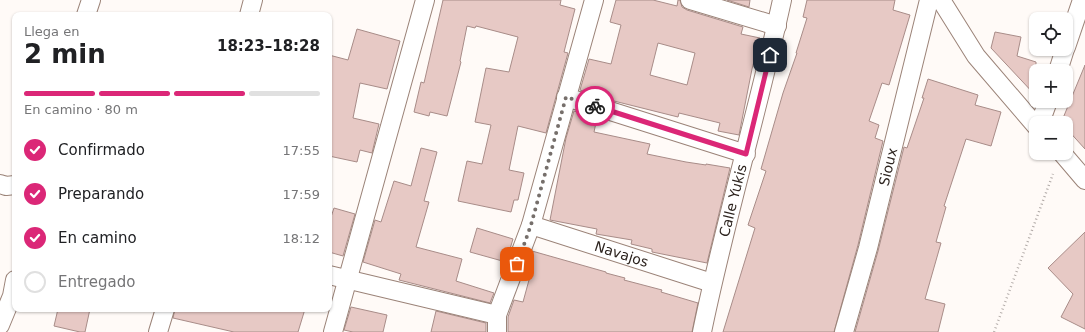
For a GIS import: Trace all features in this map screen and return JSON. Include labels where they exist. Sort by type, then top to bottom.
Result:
[{"type":"street","points":[[87,12],[91,0]]},
{"type":"street","points":[[250,12],[253,0]]},
{"type":"street","points":[[333,332],[349,280],[381,156],[425,0]]},
{"type":"street","points":[[332,276],[497,324],[531,225],[594,0]]},
{"type":"street","points":[[690,0],[777,26]]},
{"type":"street","name":"Calle Yukis","points":[[702,332],[712,283],[746,154],[782,0]]},
{"type":"street","name":"Sioux","points":[[844,332],[868,248],[929,0]]},
{"type":"street","points":[[941,0],[976,56],[1029,118]]},
{"type":"street","points":[[1073,27],[1082,0]]},
{"type":"street","points":[[566,97],[746,154]]},
{"type":"street","points":[[1058,160],[1085,180]]},
{"type":"street","points":[[0,184],[6,186],[12,185]]},
{"type":"street","name":"Navajos","points":[[531,225],[712,283]]},
{"type":"street","points":[[0,325],[12,296]]},
{"type":"street","points":[[158,332],[164,312]]},
{"type":"path","points":[[994,332],[1058,160]]},
{"type":"building","points":[[443,0],[561,0],[560,5],[575,9],[564,52],[568,53],[546,133],[518,126],[509,170],[524,173],[518,200],[514,200],[511,212],[458,201],[467,161],[482,164],[491,125],[475,122],[486,68],[509,72],[518,37],[476,26],[475,28],[467,26],[461,62],[447,116],[430,112],[429,116],[414,112],[421,82],[424,83]]},
{"type":"building","points":[[616,0],[653,0],[677,6],[678,0],[680,0],[682,7],[687,10],[743,27],[741,34],[760,38],[752,69],[739,135],[718,131],[720,123],[679,113],[678,117],[606,99],[580,90],[589,59],[611,64],[621,25],[610,22]],"holes":[[[658,43],[695,53],[687,85],[650,75]]]},
{"type":"building","points":[[727,0],[750,0],[749,7]]},
{"type":"building","points":[[807,0],[895,0],[893,10],[910,15],[889,85],[882,83],[869,121],[879,125],[875,138],[883,141],[858,245],[834,332],[723,332],[755,228],[748,225],[766,171],[761,169],[807,18],[803,17]]},
{"type":"building","points":[[357,29],[400,41],[387,89],[360,83],[353,118],[379,124],[372,153],[360,150],[357,162],[332,157],[332,56],[348,60]]},
{"type":"building","points":[[995,32],[1021,37],[1017,56],[1036,62],[1036,64],[1029,64],[1029,89],[991,48]]},
{"type":"building","points":[[1085,65],[1085,149],[1073,136],[1073,116],[1064,116],[1067,108],[1073,108],[1073,94]]},
{"type":"building","points":[[928,79],[978,95],[975,105],[1001,112],[991,146],[966,139],[944,206],[946,207],[936,242],[941,243],[925,299],[945,304],[938,332],[855,332],[878,251],[904,147],[907,148],[924,98],[922,98]]},
{"type":"building","points":[[574,111],[597,118],[594,132],[650,144],[647,154],[686,162],[730,168],[707,263],[652,252],[652,249],[631,244],[632,240],[596,234],[597,229],[550,220],[566,138]]},
{"type":"building","points":[[421,148],[437,152],[424,201],[429,202],[416,247],[462,259],[456,281],[494,293],[490,303],[399,280],[401,274],[363,262],[375,220],[381,222],[394,181],[411,186]]},
{"type":"building","points":[[334,208],[355,214],[343,256],[332,253],[332,214]]},
{"type":"building","points":[[477,228],[513,239],[506,262],[470,252]]},
{"type":"building","points":[[1085,232],[1085,329],[1061,317],[1073,294],[1048,268]]},
{"type":"building","points":[[532,251],[606,272],[625,278],[624,280],[662,290],[661,292],[698,303],[692,332],[508,332],[508,317],[514,300],[523,302],[532,269],[526,267]]},
{"type":"building","points":[[351,307],[387,315],[383,332],[353,332],[344,330]]},
{"type":"building","points":[[436,311],[486,323],[486,332],[431,332]]},
{"type":"building","points":[[57,312],[89,312],[85,332],[54,326]]},
{"type":"building","points":[[174,312],[304,312],[298,332],[234,332],[173,318]]},
{"type":"way so far","points":[[517,264],[531,225],[566,97],[595,106]]},
{"type":"route","points":[[595,106],[746,154],[770,55]]}]
